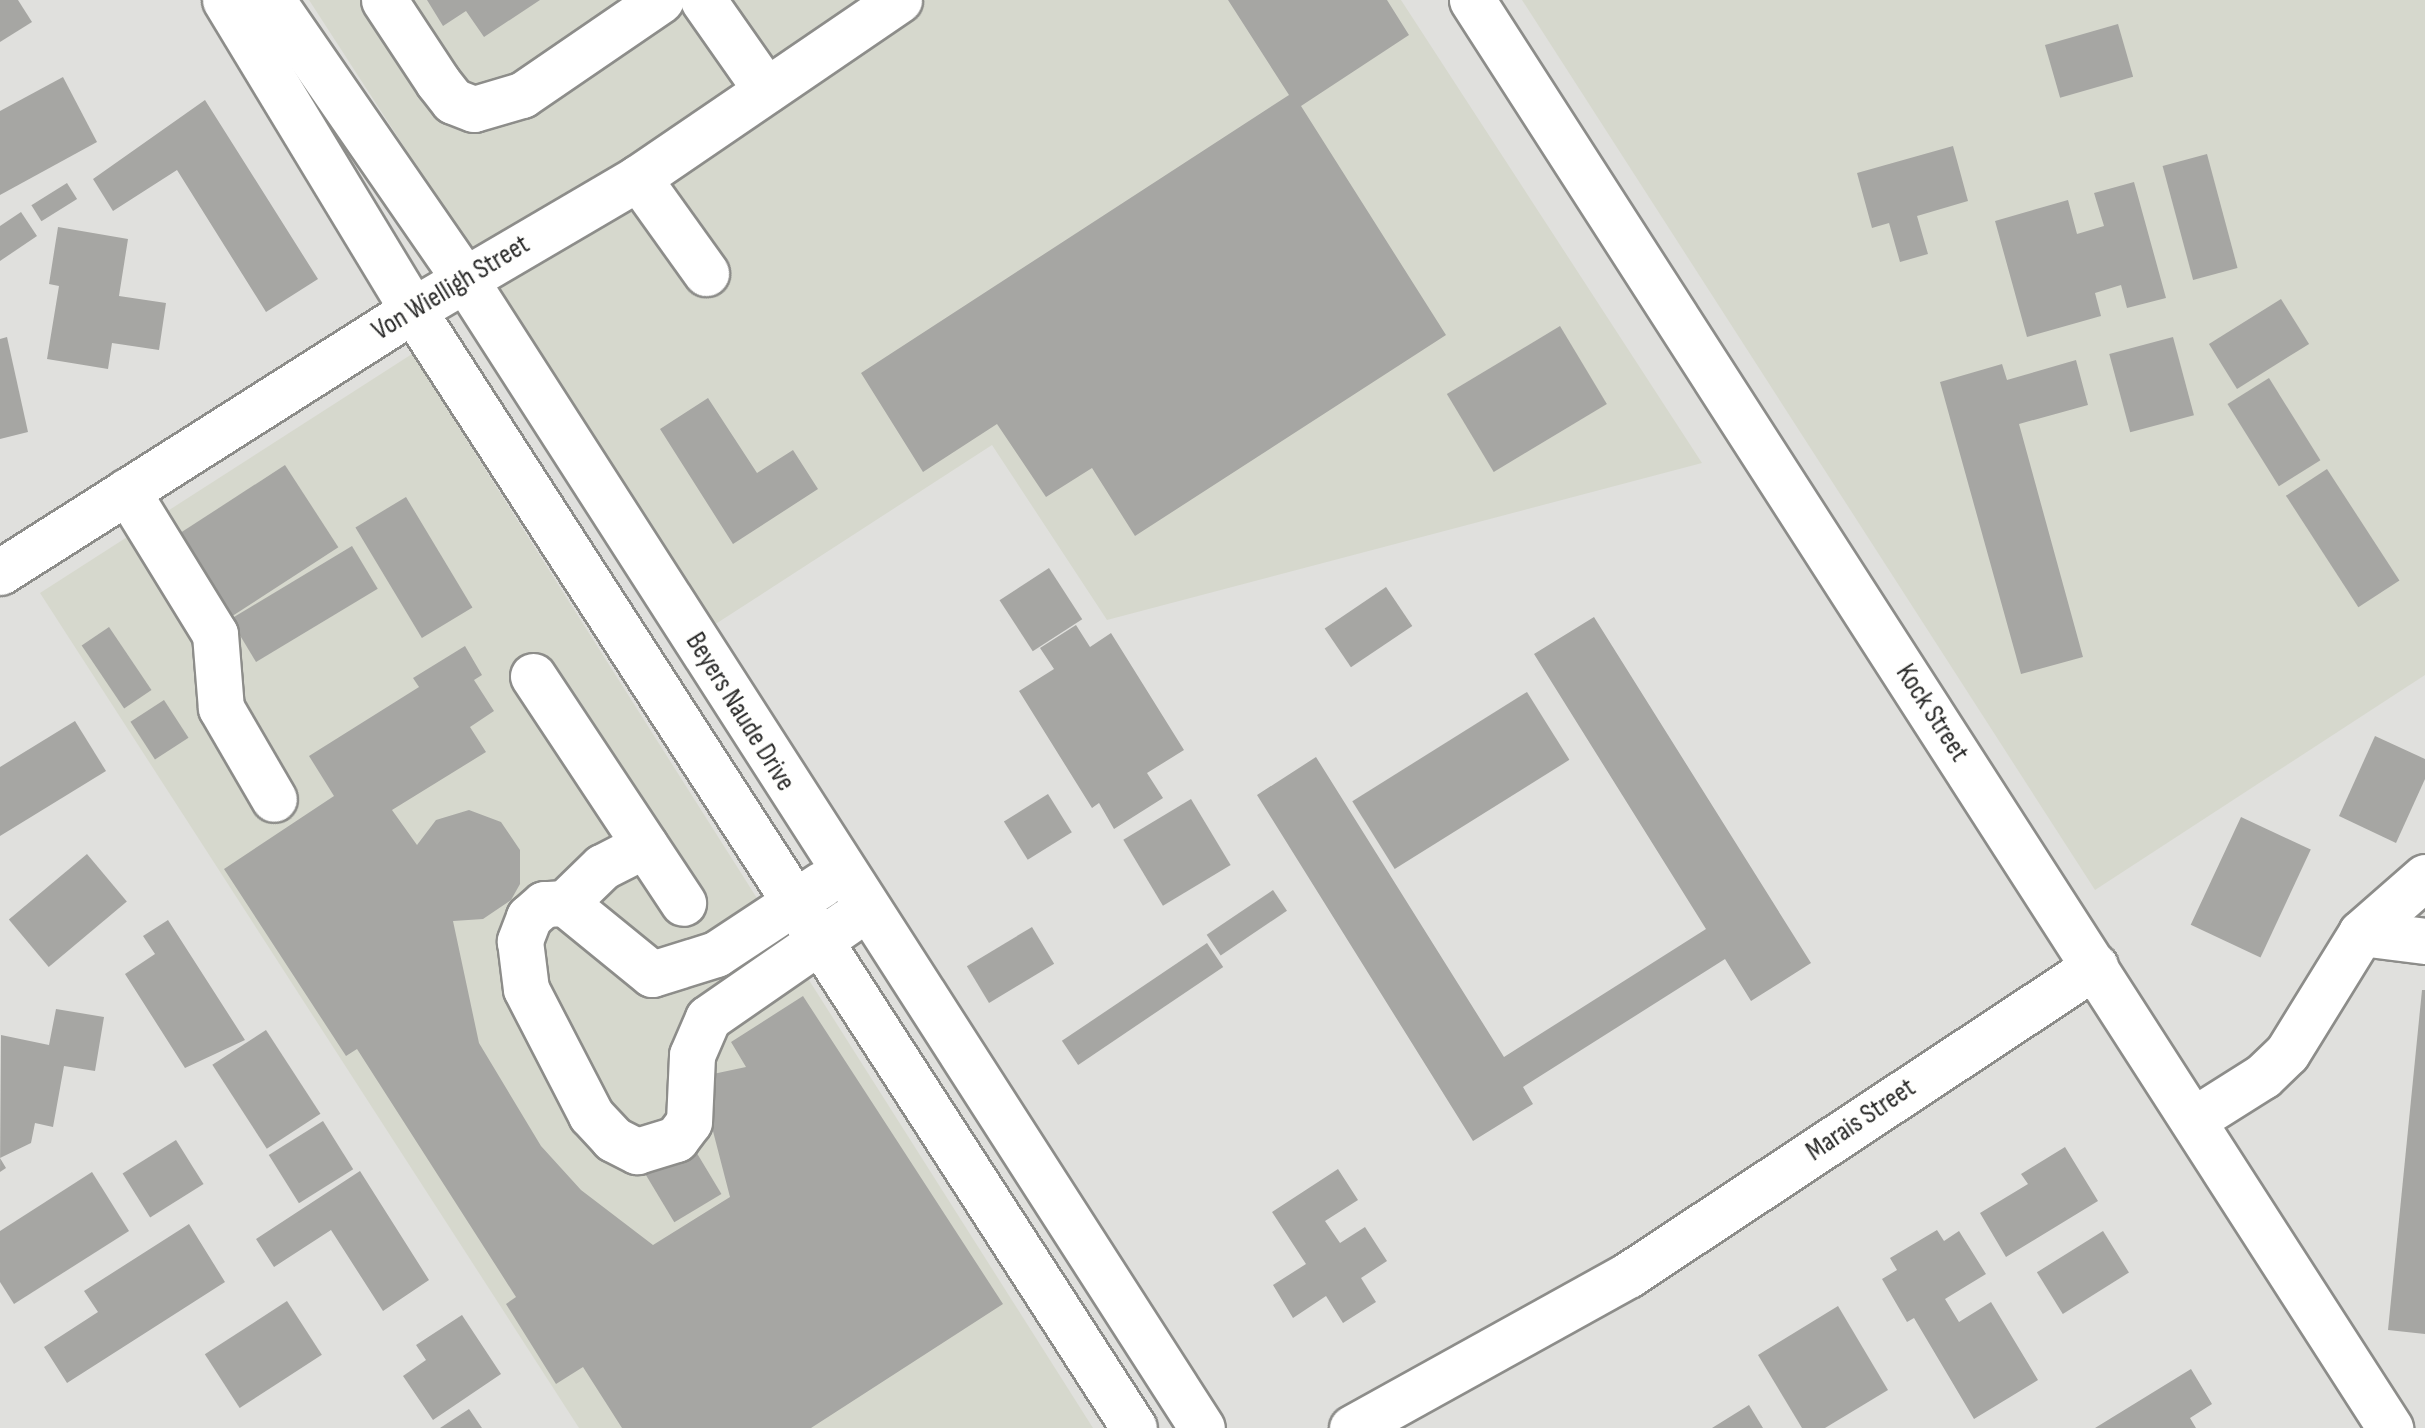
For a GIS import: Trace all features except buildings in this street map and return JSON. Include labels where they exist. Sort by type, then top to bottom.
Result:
[{"type":"street","name":"Beyers Naude Drive","points":[[225,0],[413,310],[823,940],[1134,1428]]},
{"type":"street","name":"Beyers Naude Drive","points":[[272,0],[464,278],[1202,1428]]},
{"type":"street","points":[[384,0],[438,82],[453,100],[474,109],[522,96],[661,0]]},
{"type":"street","points":[[704,0],[766,90]]},
{"type":"street","name":"Von Wielligh Street","points":[[0,572],[464,278],[638,178],[899,0]]},
{"type":"street","name":"Kock Street","points":[[1472,0],[2390,1428]]},
{"type":"street","points":[[638,178],[706,273]]},
{"type":"street","points":[[128,491],[216,634],[221,708],[274,799]]},
{"type":"street","points":[[533,676],[683,903]]},
{"type":"street","points":[[645,845],[602,867],[565,903],[544,904],[529,917],[520,941],[523,976],[591,1115],[614,1140],[637,1151],[662,1148],[689,1122],[692,1055],[708,1018],[866,909]]},
{"type":"street","points":[[565,903],[652,974],[716,954],[842,871]]},
{"type":"street","points":[[2193,1120],[2263,1076],[2287,1053],[2361,933],[2425,877]]},
{"type":"street","points":[[2361,933],[2425,942]]},
{"type":"street","name":"Marais Street","points":[[1352,1428],[1628,1275],[2095,966]]},
{"type":"street","name":"Marais Street","points":[[1412,1428],[1591,1311],[1628,1275]]},
{"type":"shaded area","points":[[309,0],[1401,0],[1702,463],[1107,620],[992,445],[714,625]]},
{"type":"shaded area","points":[[1522,0],[2425,0],[2425,675],[2095,890]]},
{"type":"shaded area","points":[[412,354],[1093,1428],[579,1428],[40,593]]}]
